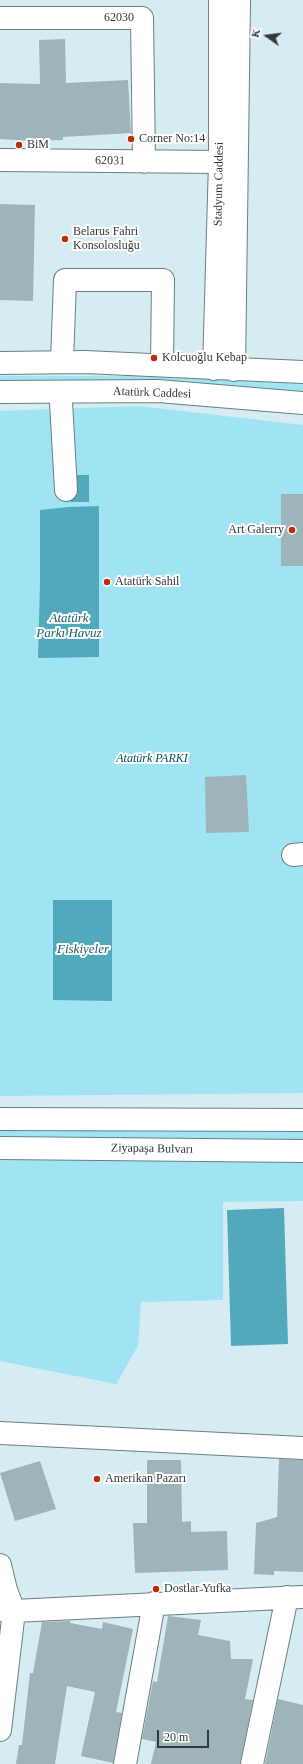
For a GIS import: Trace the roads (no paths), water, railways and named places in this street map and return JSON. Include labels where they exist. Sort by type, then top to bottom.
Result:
[{"type":"main road","points":[[206,0],[220,28]]},
{"type":"main road","name":"Stadyum Caddesi","points":[[220,0],[220,162],[224,369]]},
{"type":"main road","points":[[224,369],[239,0]]},
{"type":"main road","name":"62030","points":[[0,18],[142,18],[144,162]]},
{"type":"main road","name":"62031","points":[[0,160],[220,162]]},
{"type":"main road","points":[[62,362],[64,280],[163,280],[162,365]]},
{"type":"main road","points":[[0,363],[62,362],[303,372]]},
{"type":"main road","name":"Atatürk Caddesi","points":[[0,392],[158,391],[303,403]]},
{"type":"main road","points":[[61,402],[66,490]]},
{"type":"main road","points":[[0,1119],[303,1120]]},
{"type":"main road","name":"Ziyapaşa Bulvarı","points":[[0,1148],[303,1151]]},
{"type":"main road","points":[[0,1434],[303,1448]]},
{"type":"main road","points":[[0,1565],[6,1590],[7,1610],[0,1730]]},
{"type":"main road","points":[[7,1610],[295,1597],[252,1764]]},
{"type":"main road","points":[[125,1764],[154,1603]]},
{"type":"water","points":[[71,475],[89,475],[89,502],[71,502]]},
{"type":"water","name":"Atatürk Parkı Havuz","points":[[99,506],[99,657],[38,658],[40,510]]},
{"type":"water","name":"Fiskiyeler","points":[[53,900],[112,900],[112,1001],[53,1000]]},
{"type":"water","points":[[284,1208],[288,1344],[231,1346],[227,1210]]},
{"type":"place","name":"Corner No:14","points":[[131,139]]},
{"type":"place","name":"BiM","points":[[19,145]]},
{"type":"place","name":"Belarus Fahri Konsolosluğu","points":[[65,239]]},
{"type":"place","name":"Kolcuoğlu Kebap","points":[[154,358]]},
{"type":"place","name":"Art Galerry","points":[[292,530]]},
{"type":"place","name":"Atatürk Sahil","points":[[107,582]]},
{"type":"place","name":"Amerikan Pazarı","points":[[97,1479]]},
{"type":"place","name":"Dostlar Yufka","points":[[156,1589]]},
{"type":"park label","name":"Atatürk PARKI","points":[[152,759]]}]
